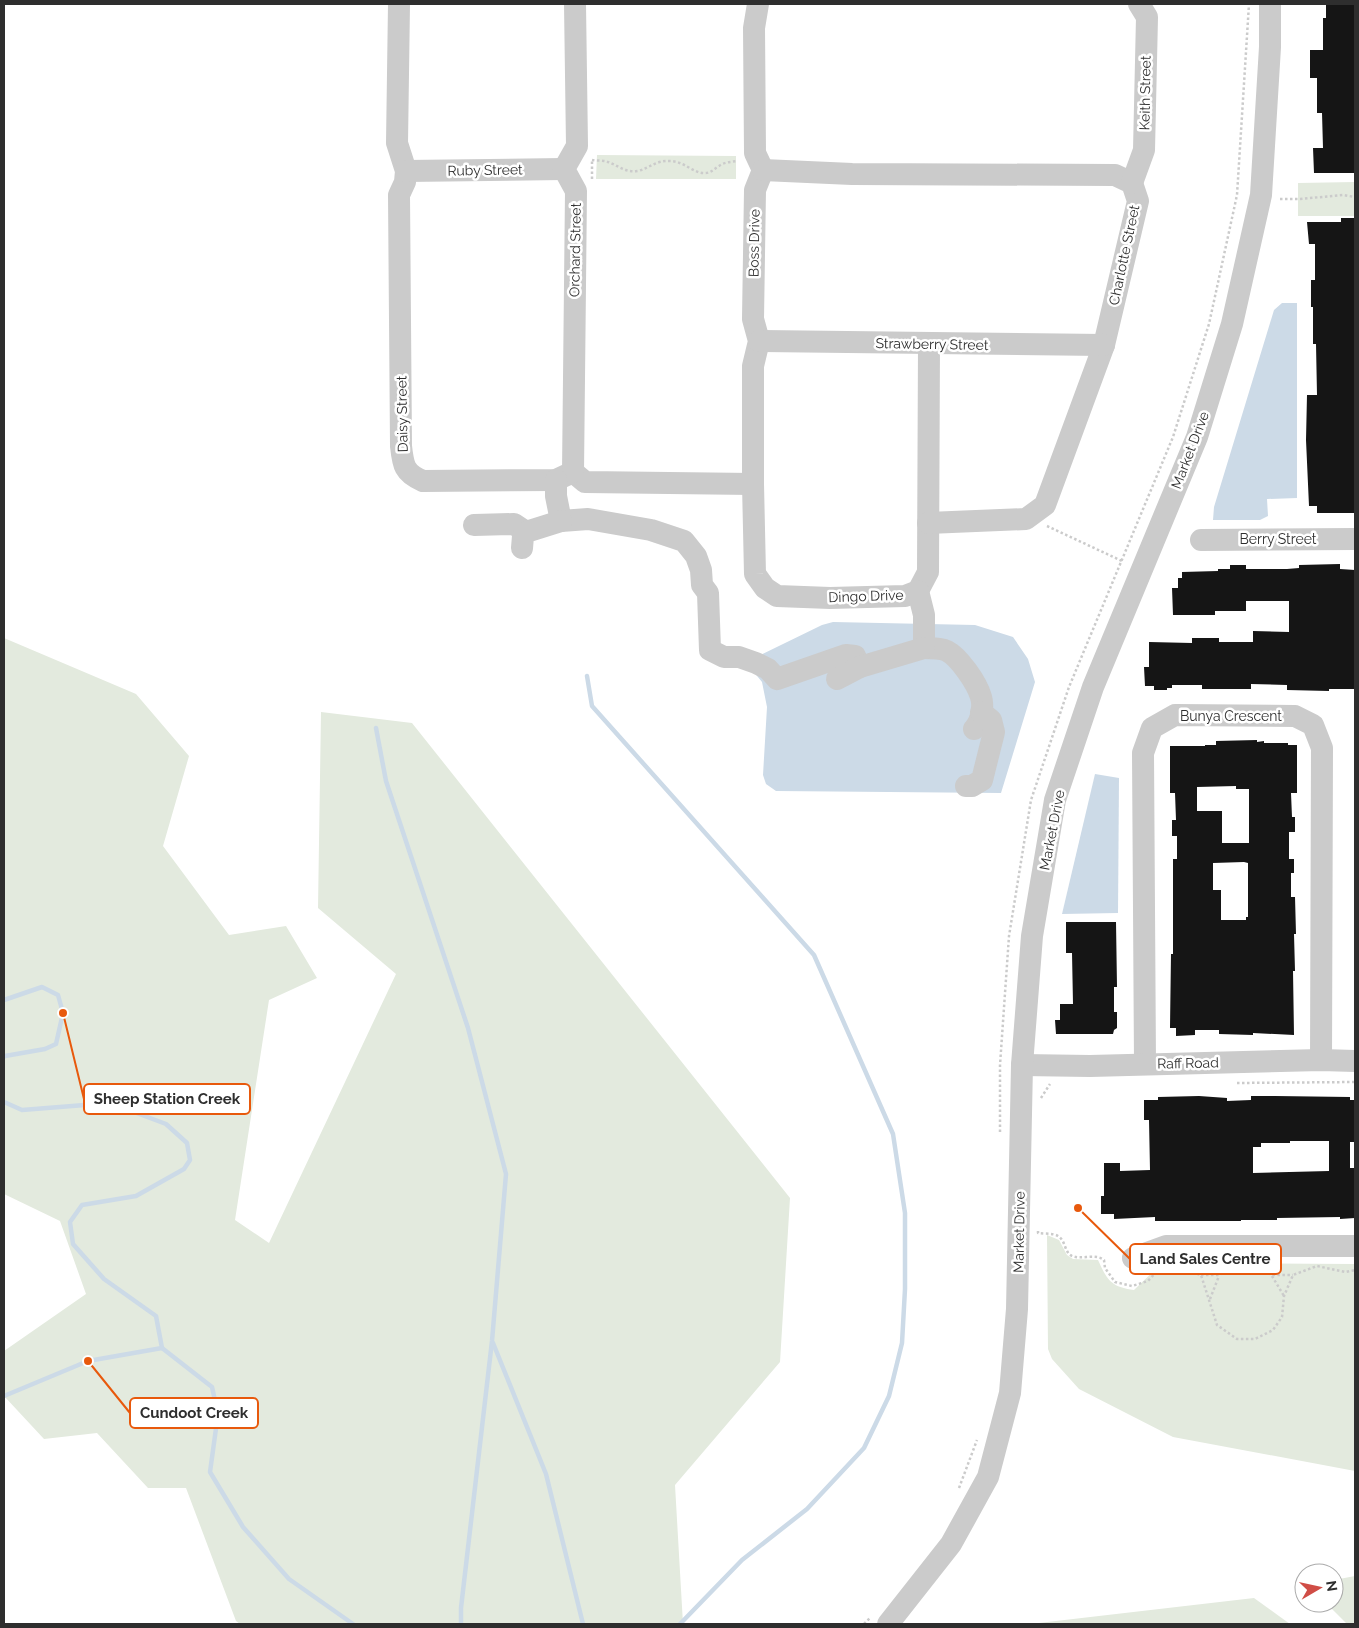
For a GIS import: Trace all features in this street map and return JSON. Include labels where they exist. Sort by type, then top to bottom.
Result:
[{"type":"street","points":[[398,4],[397,142],[406,171]]},
{"type":"street","points":[[564,169],[577,146],[575,4]]},
{"type":"street","points":[[758,4],[754,28],[755,153],[763,170],[852,174],[1115,175],[1132,183]]},
{"type":"street","name":"Keith Street","points":[[1132,183],[1144,150],[1147,17],[1139,4]]},
{"type":"street","name":"Market Drive","points":[[879,1621],[951,1544],[988,1477],[1010,1393],[1017,1309],[1022,1065],[1032,936],[1055,800],[1093,687],[1197,437],[1232,324],[1260,195],[1270,47],[1270,4]]},
{"type":"street","name":"Ruby Street","points":[[406,171],[564,169]]},
{"type":"street","name":"Orchard Street","points":[[561,521],[556,496],[564,476],[576,190],[564,169]]},
{"type":"street","name":"Boss Drive","points":[[753,484],[753,366],[759,341],[753,319],[755,190],[763,170]]},
{"type":"street","name":"Daisy Street","points":[[406,171],[405,182],[399,195],[401,446],[403,465],[412,477],[423,481],[564,476],[585,482],[753,484]]},
{"type":"street","name":"Charlotte Street","points":[[928,523],[1026,519],[1045,505],[1104,345],[1138,201],[1132,183]]},
{"type":"street","name":"Strawberry Street","points":[[759,341],[1104,345]]},
{"type":"street","name":"Dingo Drive","points":[[753,484],[755,574],[765,588],[777,596],[830,598],[905,596],[918,591],[928,572],[929,344]]},
{"type":"street","points":[[474,525],[514,524],[524,540],[561,521],[588,519],[651,530],[684,541],[696,556],[701,570],[702,585],[708,593],[710,650],[724,656],[739,657],[756,663],[768,669],[777,679],[846,655],[855,656],[860,667]]},
{"type":"street","name":"Berry Street","points":[[1201,540],[1285,532],[1355,539]]},
{"type":"street","points":[[918,591],[924,615],[924,648]]},
{"type":"street","points":[[837,679],[860,667],[924,648],[946,650],[963,664],[981,697],[978,721],[991,720],[994,732],[982,780],[972,786],[966,786]]},
{"type":"street","name":"Bunya Crescent","points":[[1145,1064],[1143,753],[1152,728],[1175,715],[1295,716],[1312,725],[1322,748],[1322,1060]]},
{"type":"street","name":"Raff Road","points":[[1022,1065],[1355,1061]]},
{"type":"street","points":[[1132,1258],[1166,1246],[1355,1246]]},
{"type":"path","points":[[1000,1133],[1000,1065],[1008,936],[1031,800],[1069,687],[1173,437],[1209,324],[1237,194],[1249,4]]},
{"type":"path","points":[[592,160],[606,161],[628,171],[637,171],[652,164],[669,160],[687,165],[696,172],[702,173],[709,173],[728,162],[743,160]]},
{"type":"path","points":[[1273,198],[1300,200],[1343,194],[1355,197]]},
{"type":"path","points":[[1045,525],[1122,561]]},
{"type":"path","points":[[1041,1106],[1041,1096],[1050,1084],[1049,1066]]},
{"type":"path","points":[[1038,1223],[1038,1233],[1057,1235],[1063,1240],[1068,1253],[1074,1257],[1100,1257],[1104,1260],[1105,1268],[1116,1282],[1132,1286],[1148,1281],[1159,1270],[1175,1267],[1201,1275],[1219,1275],[1233,1268],[1256,1267],[1272,1275],[1293,1275],[1317,1266],[1345,1272],[1355,1270]]},
{"type":"path","points":[[1201,1275],[1217,1325],[1237,1339],[1255,1338],[1273,1330],[1282,1317],[1284,1296],[1293,1275]]},
{"type":"path","points":[[1210,1300],[1219,1275]]},
{"type":"path","points":[[1272,1275],[1284,1296]]},
{"type":"path","points":[[956,1494],[980,1432]]},
{"type":"path","points":[[864,1624],[879,1621]]},
{"type":"shaded area","points":[[597,155],[736,156],[736,179],[596,179]]},
{"type":"shaded area","points":[[1355,182],[1355,216],[1298,216],[1298,183]]},
{"type":"shaded area","points":[[4,638],[136,694],[189,756],[163,846],[229,935],[286,926],[317,978],[269,1000],[235,1220],[269,1243],[396,974],[318,908],[321,712],[412,723],[790,1198],[780,1362],[675,1485],[683,1624],[240,1624],[236,1621],[186,1488],[148,1488],[97,1433],[44,1439],[4,1396],[4,1351],[86,1294],[60,1221],[4,1194]]},
{"type":"shaded area","points":[[1047,1235],[1059,1240],[1067,1255],[1073,1259],[1098,1260],[1104,1273],[1111,1281],[1120,1287],[1134,1290],[1162,1263],[1355,1264],[1355,1471],[1173,1437],[1079,1389],[1052,1359],[1048,1349]]},
{"type":"shaded area","points":[[1355,1576],[1355,1624],[1347,1624],[1336,1613],[1344,1613],[1344,1578]]},
{"type":"shaded area","points":[[1254,1598],[1290,1624],[1030,1624]]},
{"type":"water","points":[[1282,303],[1297,303],[1297,498],[1267,499],[1268,516],[1260,520],[1213,520],[1214,507],[1274,310]]},
{"type":"water","points":[[833,622],[975,625],[1013,637],[1028,659],[1035,682],[1001,793],[776,791],[766,784],[763,775],[767,707],[762,682],[753,671],[752,659],[822,625]]},
{"type":"water","points":[[1095,774],[1119,778],[1118,913],[1062,914]]},
{"type":"building","points":[[1326,4],[1355,4],[1355,173],[1314,173],[1313,148],[1323,148],[1322,113],[1317,113],[1317,78],[1310,78],[1310,50],[1323,50],[1323,18],[1326,18]]},
{"type":"building","points":[[1341,218],[1355,218],[1355,513],[1317,513],[1317,506],[1309,506],[1306,440],[1307,395],[1317,395],[1316,344],[1313,344],[1313,307],[1311,307],[1311,280],[1315,280],[1315,244],[1309,244],[1307,222],[1341,222]]},
{"type":"building","points":[[1340,564],[1340,569],[1355,570],[1355,689],[1329,689],[1329,691],[1287,690],[1287,685],[1251,684],[1251,689],[1202,689],[1202,685],[1172,685],[1172,688],[1167,688],[1167,690],[1154,690],[1154,686],[1145,686],[1144,667],[1149,667],[1149,642],[1192,643],[1192,638],[1219,638],[1219,642],[1253,642],[1253,631],[1289,632],[1289,601],[1246,601],[1246,611],[1215,611],[1215,615],[1173,615],[1172,588],[1178,588],[1178,578],[1182,578],[1182,572],[1218,571],[1218,569],[1230,569],[1230,565],[1246,565],[1246,569],[1287,569],[1299,568],[1299,565]]},
{"type":"building","points":[[1257,740],[1257,742],[1264,741],[1264,743],[1297,745],[1297,793],[1291,793],[1292,817],[1295,817],[1295,832],[1289,832],[1289,859],[1294,859],[1294,873],[1291,873],[1291,897],[1295,897],[1296,934],[1294,934],[1295,971],[1293,971],[1294,1035],[1219,1034],[1219,1030],[1195,1030],[1195,1035],[1176,1036],[1176,1028],[1170,1028],[1171,954],[1173,954],[1173,859],[1177,859],[1177,836],[1172,836],[1172,820],[1176,820],[1175,793],[1170,793],[1170,746],[1216,745],[1216,741]],"holes":[[[1236,786],[1236,789],[1249,789],[1249,843],[1222,843],[1222,811],[1197,811],[1197,787]],[[1213,863],[1248,863],[1248,917],[1246,917],[1246,920],[1221,920],[1221,890],[1213,890]]]},
{"type":"building","points":[[1066,922],[1116,922],[1117,987],[1114,987],[1114,1012],[1117,1012],[1117,1028],[1113,1034],[1056,1034],[1055,1020],[1060,1020],[1060,1004],[1073,1004],[1072,953],[1066,953]]},
{"type":"building","points":[[1199,1096],[1227,1098],[1227,1101],[1251,1100],[1251,1096],[1350,1097],[1350,1100],[1355,1100],[1355,1142],[1350,1142],[1350,1168],[1355,1168],[1355,1218],[1155,1221],[1155,1217],[1114,1219],[1114,1214],[1101,1214],[1101,1196],[1104,1196],[1104,1163],[1120,1163],[1120,1171],[1150,1170],[1149,1120],[1144,1120],[1144,1100],[1158,1100],[1158,1097]],"holes":[[[1329,1141],[1329,1171],[1253,1173],[1253,1147],[1261,1147],[1261,1143]]]},
{"type":"waterway","points":[[587,676],[592,706],[814,955],[893,1134],[905,1213],[905,1289],[902,1343],[889,1396],[864,1448],[807,1509],[742,1560],[680,1624]]},
{"type":"waterway","points":[[376,728],[386,781],[468,1028],[506,1174],[492,1341],[461,1608],[461,1624]]},
{"type":"waterway","points":[[4,1000],[42,987],[58,995],[63,1013],[56,1044],[45,1049],[4,1057]]},
{"type":"waterway","points":[[4,1102],[22,1110],[110,1103],[166,1124],[187,1143],[190,1160],[184,1169],[136,1196],[82,1205],[70,1222],[73,1244],[104,1279],[156,1316],[162,1348]]},
{"type":"waterway","points":[[493,1343],[546,1474],[583,1624]]},
{"type":"waterway","points":[[4,1396],[88,1361],[162,1348],[212,1387],[218,1414],[210,1472],[243,1527],[289,1579],[353,1624]]},
{"type":"place","name":"Sheep Station Creek","points":[[63,1013]]},
{"type":"place","name":"Land Sales Centre","points":[[1078,1208]]},
{"type":"place","name":"Cundoot Creek","points":[[88,1361]]}]
